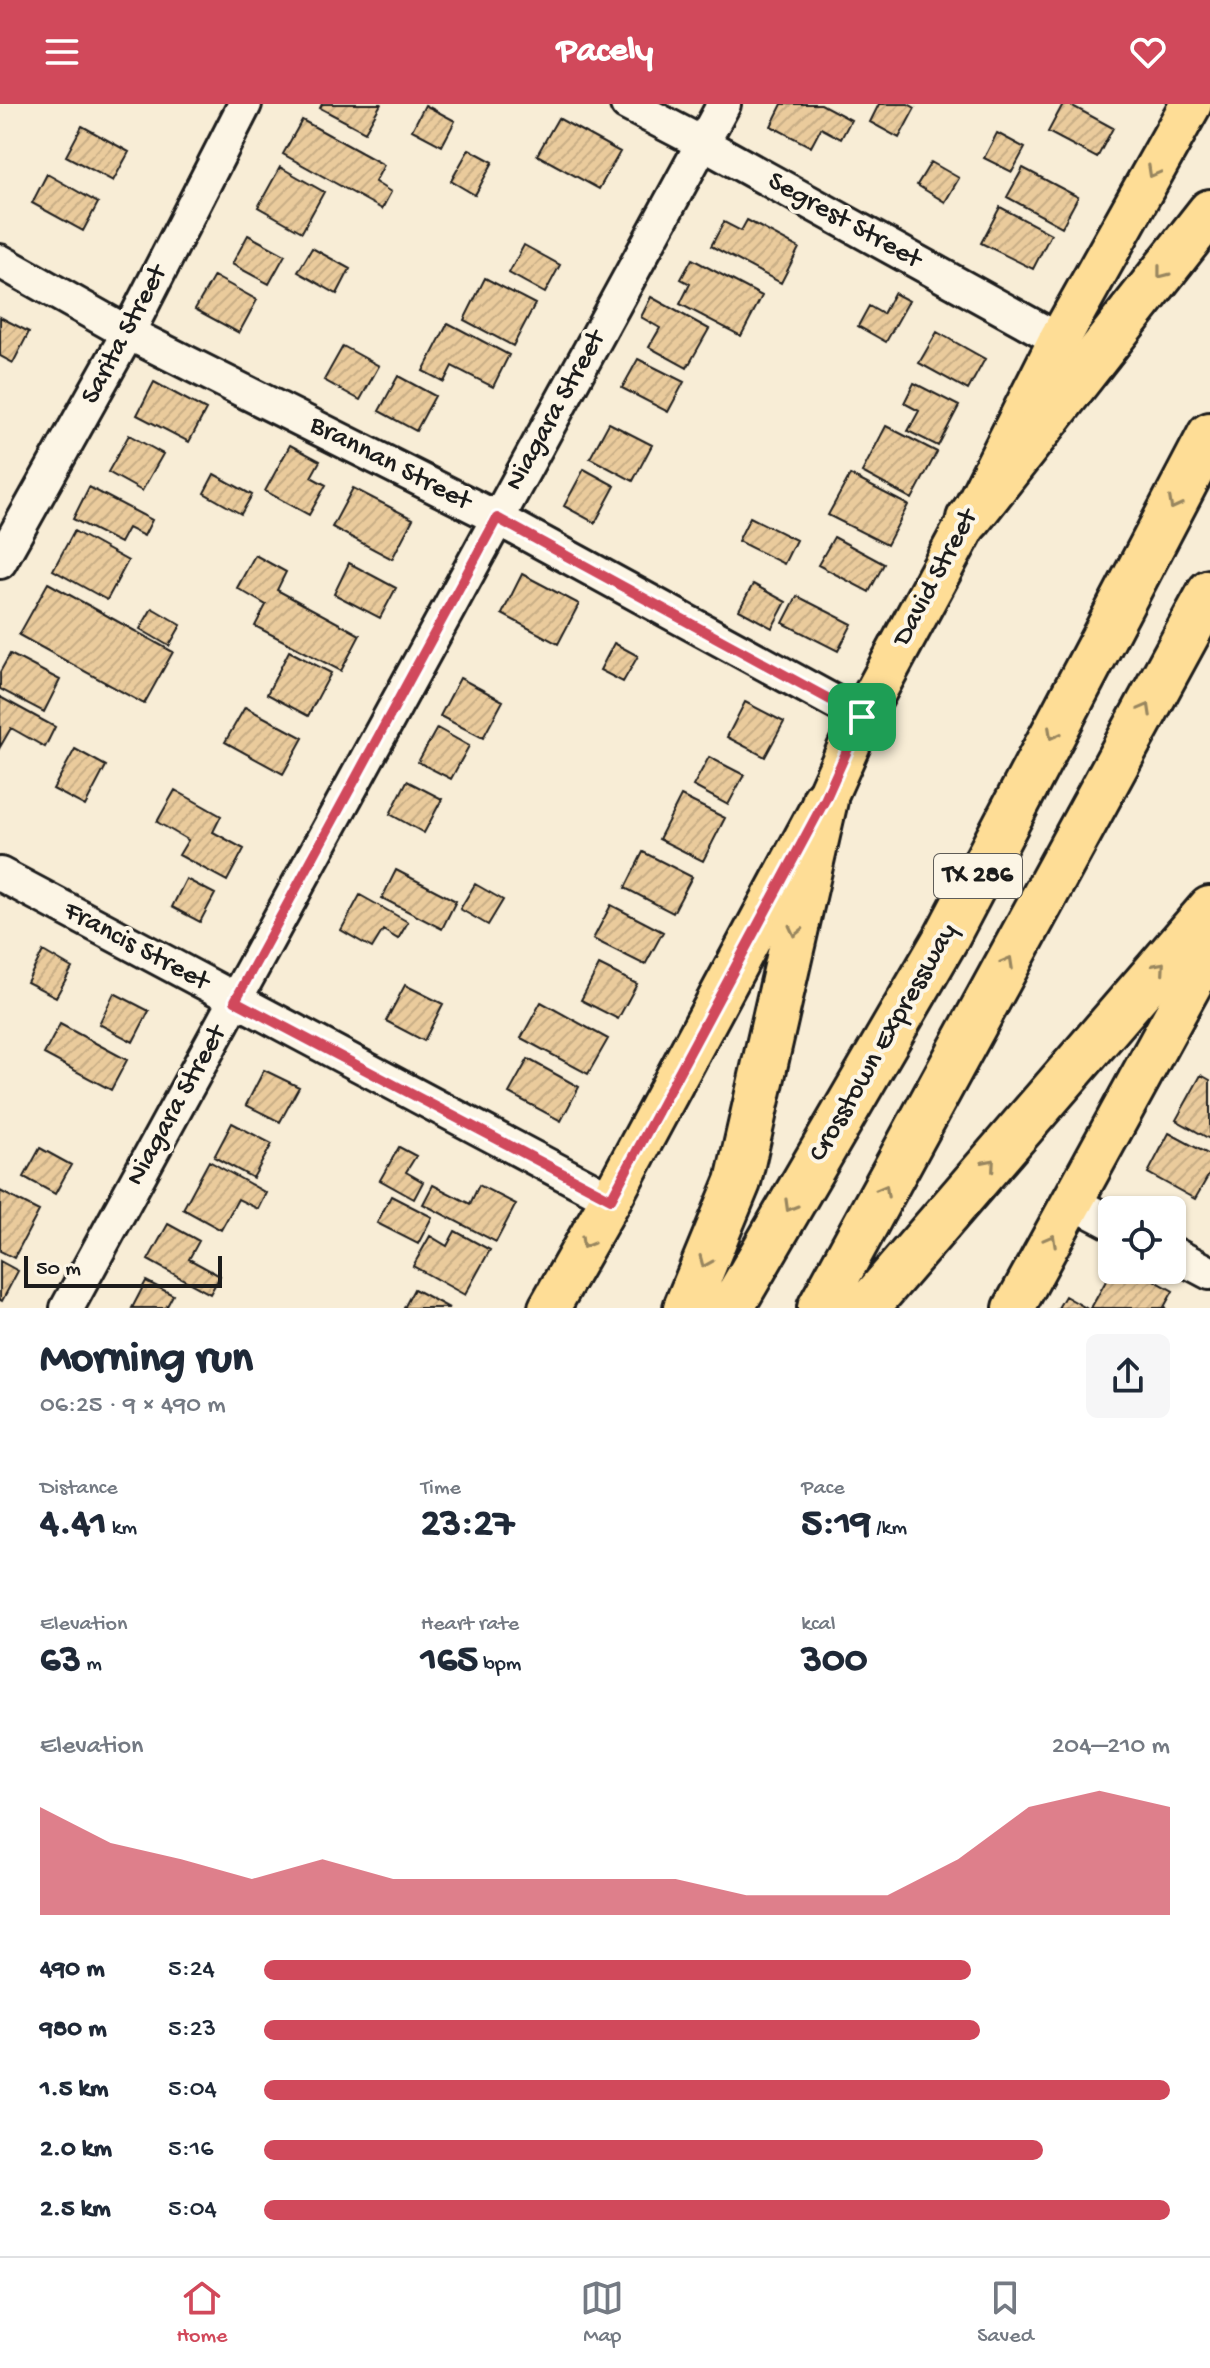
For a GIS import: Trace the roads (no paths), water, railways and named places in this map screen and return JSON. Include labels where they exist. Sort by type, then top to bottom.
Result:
[{"type":"highway","points":[[969,519],[1210,212]]},
{"type":"highway","name":"Crosstown Expressway","points":[[731,1308],[945,940],[1210,435]]},
{"type":"highway","name":"TX 286","points":[[820,1308],[1210,592]]},
{"type":"highway","points":[[686,1308],[738,1182],[825,800]]},
{"type":"highway","points":[[866,1308],[1210,909]]},
{"type":"main road","name":"David Street","points":[[549,1308],[611,1199],[825,800],[862,717],[969,519],[1059,340],[1191,104]]},
{"type":"main road","points":[[1014,1308],[1210,950]]},
{"type":"street","name":"Sarita Street","points":[[0,562],[128,333],[245,104]]},
{"type":"street","name":"Segrest Street","points":[[627,104],[1059,340]]},
{"type":"street","name":"Niagara Street","points":[[67,1308],[724,104]]},
{"type":"street","name":"Brannan Street","points":[[0,261],[128,333],[497,518],[862,717]]},
{"type":"street","name":"Francis Street","points":[[0,874],[611,1199]]},
{"type":"street","points":[[1072,1202],[1098,1216]]},
{"type":"street","points":[[1186,1260],[1210,1273]]}]
